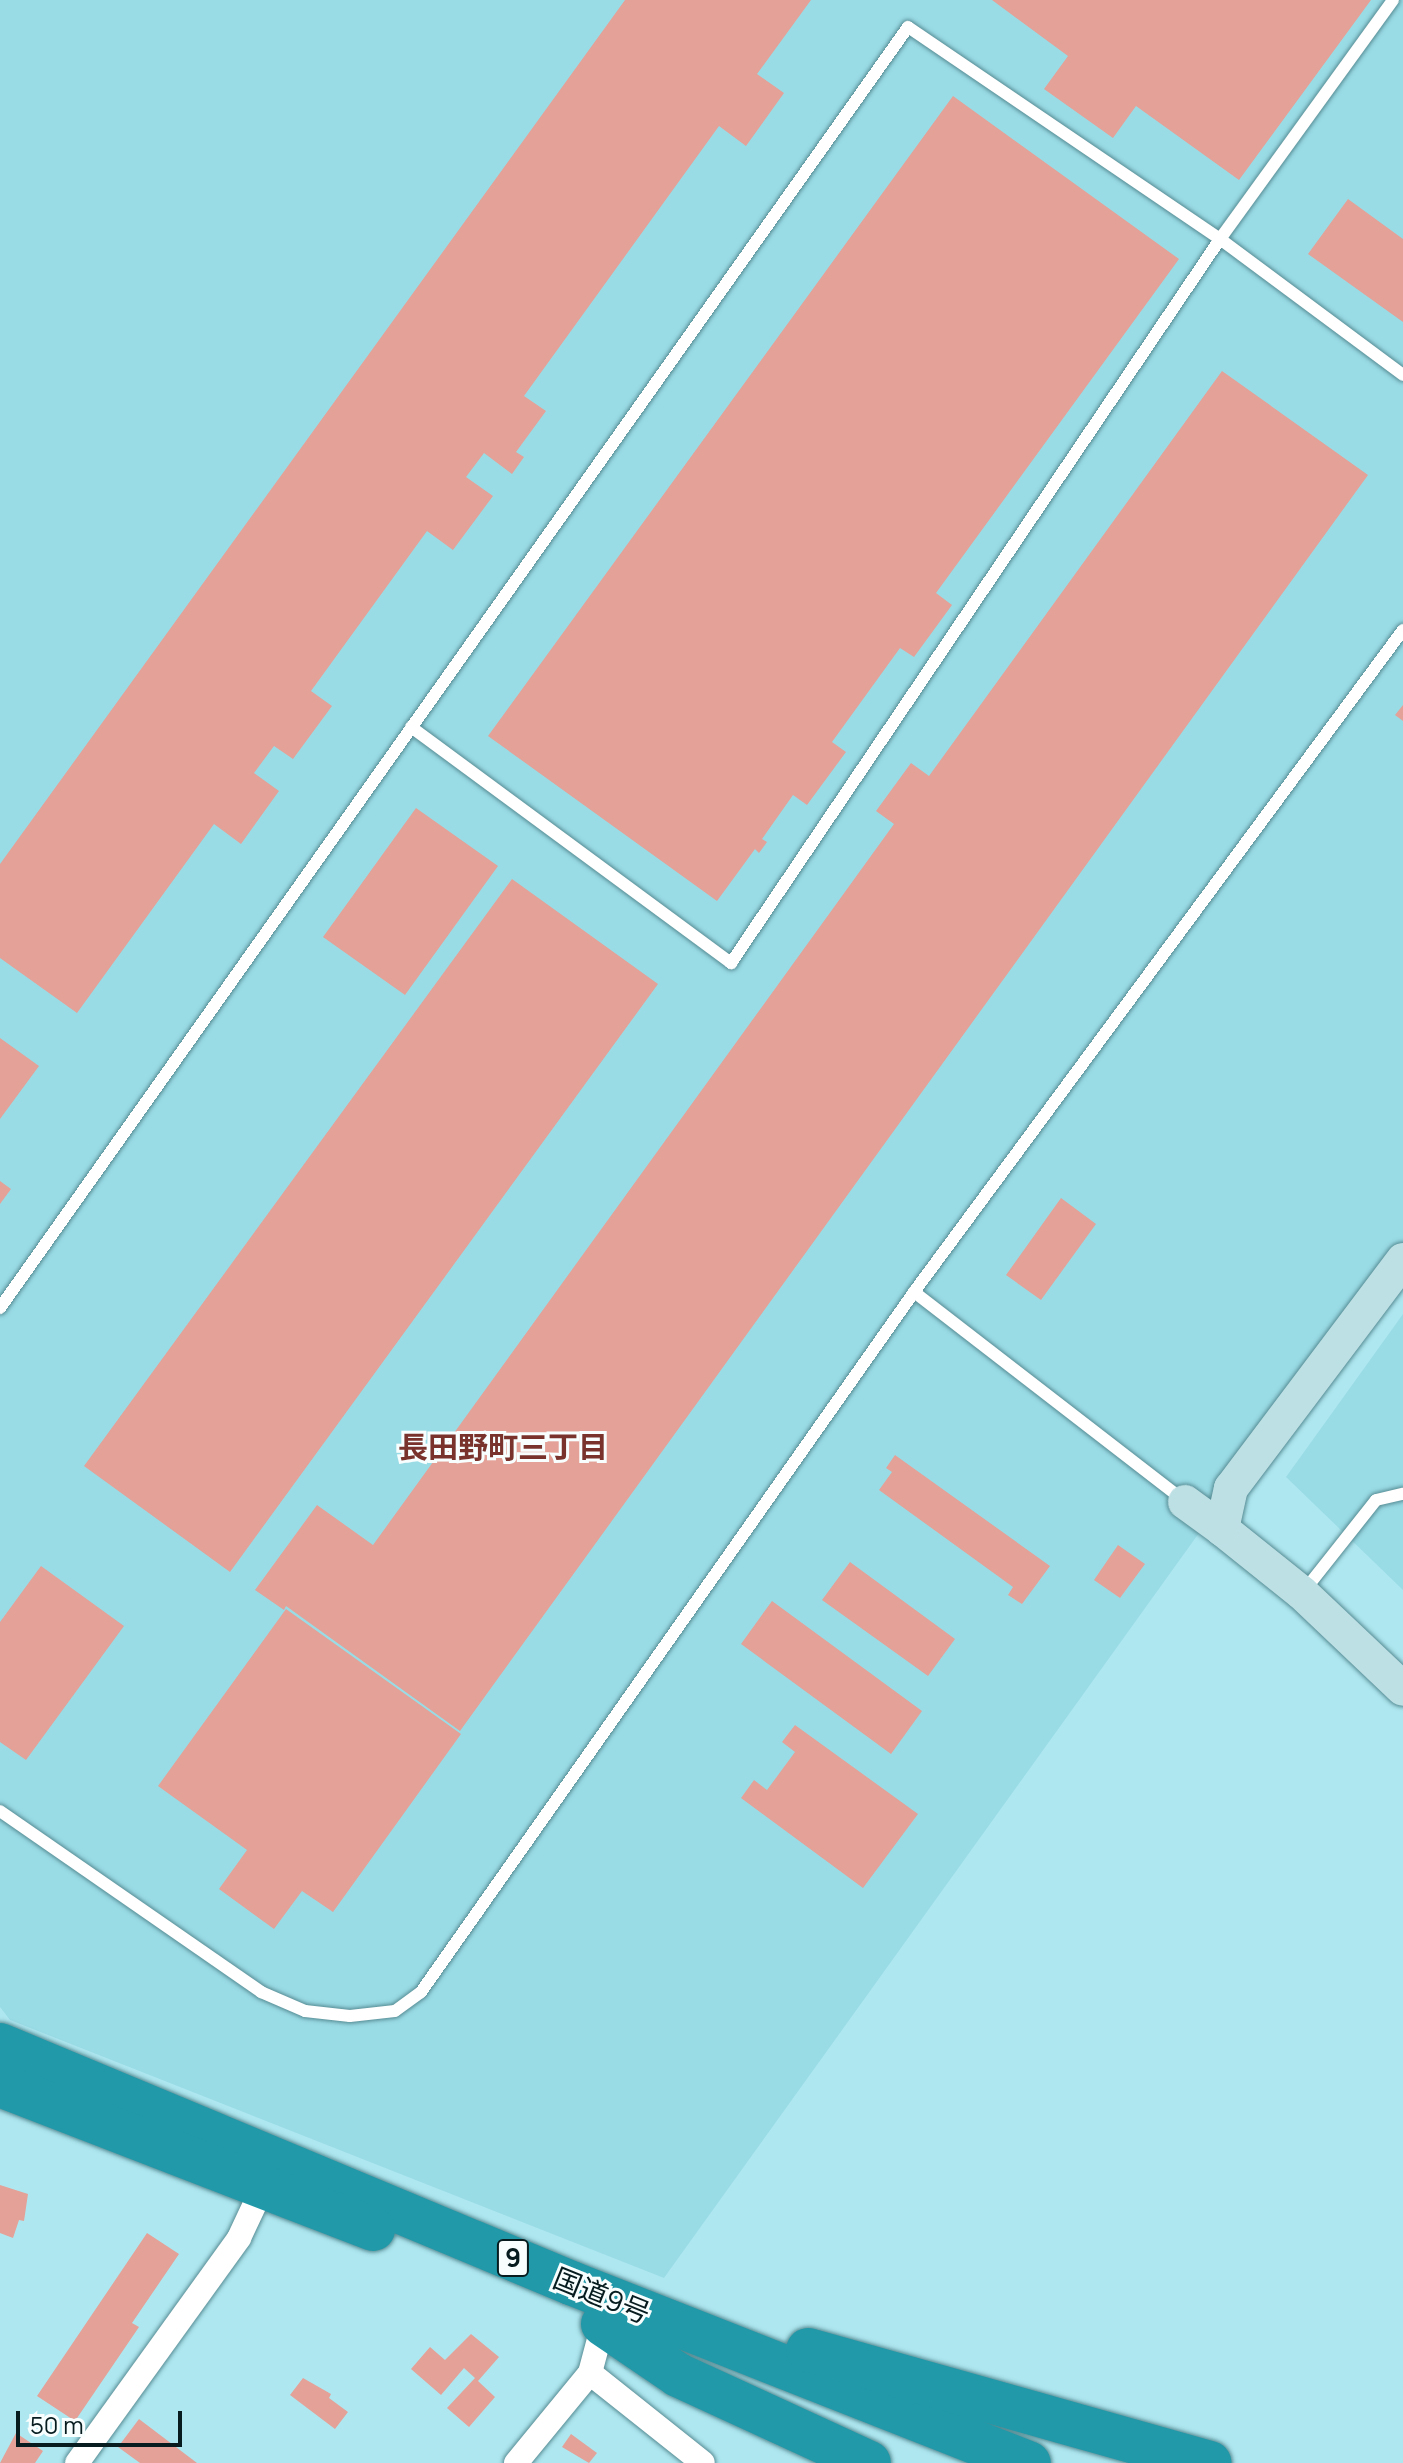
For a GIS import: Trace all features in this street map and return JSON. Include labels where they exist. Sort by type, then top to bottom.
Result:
[{"type":"highway","name":"国道9号","points":[[0,2045],[571,2283],[1029,2463]]},
{"type":"highway","name":"国道9号","points":[[0,2085],[262,2189],[413,2244],[603,2324],[962,2463]]},
{"type":"highway","points":[[571,2283],[1209,2463]]},
{"type":"highway","points":[[603,2324],[678,2375],[869,2463]]},
{"type":"street","points":[[1222,1529],[1231,1488],[1403,1260]]},
{"type":"street","points":[[1185,1502],[1302,1593],[1342,1637],[1403,1689]]},
{"type":"street","points":[[90,2459],[239,2238],[262,2189]]},
{"type":"street","points":[[516,2463],[590,2373],[603,2324]]},
{"type":"street","points":[[590,2373],[703,2463]]},
{"type":"lane","points":[[411,727],[731,963],[1220,239],[1393,0]]},
{"type":"lane","points":[[0,1308],[908,27],[1220,239],[1403,375]]},
{"type":"lane","points":[[0,1811],[261,1992],[305,2011],[350,2016],[395,2011],[421,1992],[914,1292],[1403,630]]},
{"type":"lane","points":[[914,1292],[1185,1502]]},
{"type":"lane","points":[[1302,1593],[1376,1500],[1403,1494]]},
{"type":"shaded area","points":[[0,0],[1403,0],[1403,1249],[664,2278],[10,2020],[0,2007]]},
{"type":"shaded area","points":[[1403,1314],[1403,1590],[1286,1477]]},
{"type":"building","points":[[625,0],[811,0],[757,74],[784,93],[746,146],[719,126],[524,396],[546,411],[516,452],[524,457],[512,474],[484,453],[466,477],[493,496],[453,550],[427,531],[311,691],[332,706],[293,759],[274,746],[254,773],[279,791],[241,844],[214,824],[77,1013],[0,958],[0,864]]},
{"type":"building","points":[[992,0],[1371,0],[1239,180],[1136,106],[1113,138],[1044,89],[1068,56]]},
{"type":"building","points":[[953,96],[1179,259],[936,593],[952,605],[914,657],[900,648],[832,742],[846,752],[807,805],[793,795],[762,839],[767,842],[759,853],[755,849],[717,901],[488,736]]},
{"type":"building","points":[[1348,199],[1403,239],[1403,322],[1308,254]]},
{"type":"building","points":[[1222,371],[1368,475],[460,1731],[286,1606],[284,1610],[255,1590],[317,1505],[373,1545],[894,824],[876,811],[911,763],[929,776]]},
{"type":"building","points":[[1403,705],[1403,721],[1395,715]]},
{"type":"building","points":[[416,808],[498,866],[405,995],[323,937]]},
{"type":"building","points":[[512,879],[658,984],[230,1572],[84,1466]]},
{"type":"building","points":[[0,1038],[39,1066],[0,1119]]},
{"type":"building","points":[[0,1181],[11,1189],[0,1204]]},
{"type":"building","points":[[1061,1198],[1096,1224],[1041,1300],[1006,1275]]},
{"type":"building","points":[[895,1455],[1050,1566],[1022,1604],[1008,1595],[1013,1587],[879,1490],[892,1472],[886,1468]]},
{"type":"building","points":[[1118,1545],[1145,1564],[1120,1598],[1094,1580]]},
{"type":"building","points":[[850,1562],[955,1639],[928,1676],[822,1600]]},
{"type":"building","points":[[41,1566],[124,1626],[26,1760],[0,1742],[0,1622]]},
{"type":"building","points":[[772,1601],[922,1711],[891,1754],[741,1644]]},
{"type":"building","points":[[286,1609],[461,1734],[333,1912],[302,1891],[274,1929],[219,1889],[247,1850],[158,1786]]},
{"type":"building","points":[[795,1725],[918,1814],[863,1888],[741,1798],[754,1780],[767,1790],[795,1752],[782,1742]]},
{"type":"building","points":[[0,2185],[28,2194],[24,2221],[19,2220],[13,2238],[0,2233]]},
{"type":"building","points":[[147,2233],[179,2254],[132,2323],[139,2327],[75,2421],[37,2396]]},
{"type":"building","points":[[471,2334],[499,2357],[478,2381],[495,2397],[469,2427],[447,2408],[475,2378],[464,2368],[441,2395],[411,2369],[430,2347],[445,2360]]},
{"type":"building","points":[[303,2378],[331,2394],[329,2398],[348,2412],[335,2429],[290,2395]]},
{"type":"building","points":[[139,2419],[197,2463],[140,2463],[118,2447]]},
{"type":"building","points":[[16,2433],[43,2451],[35,2463],[0,2463]]},
{"type":"building","points":[[571,2434],[597,2453],[589,2463],[562,2447]]},
{"type":"district","name":"長田野町三丁目","points":[[503,1447]]}]
